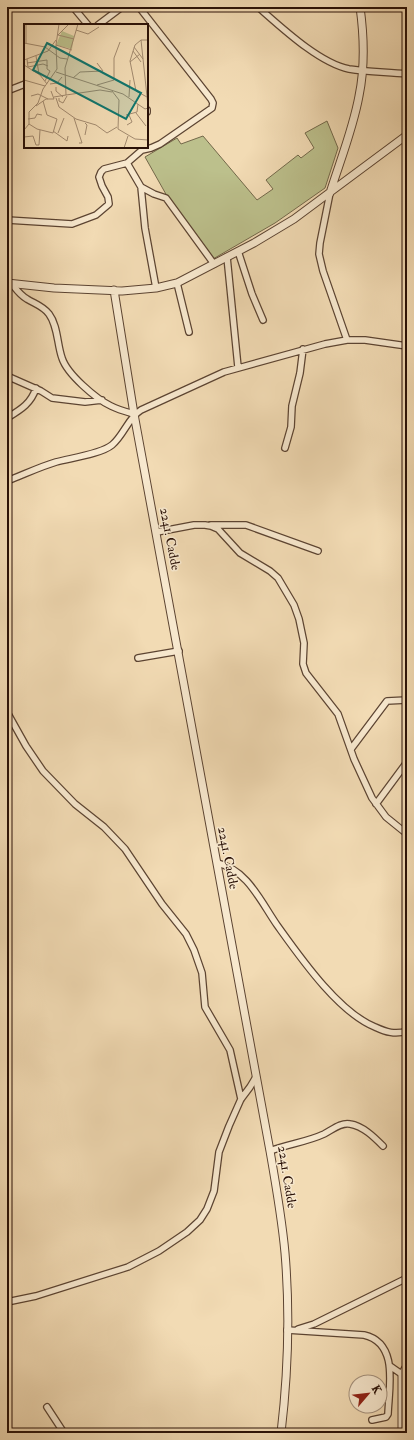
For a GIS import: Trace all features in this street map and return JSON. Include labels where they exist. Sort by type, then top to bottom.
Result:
[{"type":"street","points":[[73,7],[87,24]]},
{"type":"street","points":[[99,24],[122,7]]},
{"type":"street","points":[[139,7],[213,103],[212,108],[203,115],[160,144],[148,147]]},
{"type":"street","points":[[258,7],[318,55],[341,67],[407,74]]},
{"type":"street","points":[[347,340],[323,271],[319,254],[330,193],[357,107],[362,70],[363,32],[360,7]]},
{"type":"street","points":[[7,91],[24,84]]},
{"type":"street","points":[[10,283],[66,289],[114,290],[156,288],[177,283],[294,219],[407,135]]},
{"type":"street","points":[[7,220],[72,224],[96,215],[109,204],[99,177],[101,172],[104,169],[127,163],[142,148]]},
{"type":"street","points":[[127,163],[141,187],[145,228],[156,288]]},
{"type":"street","points":[[141,187],[166,198],[214,264]]},
{"type":"street","points":[[238,251],[252,294],[263,320]]},
{"type":"street","points":[[227,257],[238,367]]},
{"type":"street","points":[[10,283],[26,299],[41,306],[49,314],[53,320],[62,358],[65,365],[75,378],[110,406],[134,414]]},
{"type":"street","points":[[177,283],[189,332]]},
{"type":"street","name":"2241. Cadde","points":[[114,290],[134,414],[179,651],[270,1151],[283,1237],[287,1330],[285,1387],[281,1433]]},
{"type":"street","points":[[7,481],[55,462],[95,452],[112,445],[134,414],[150,405],[205,380],[238,367],[347,340],[375,341],[407,346]]},
{"type":"street","points":[[285,448],[291,427],[292,406],[300,373],[302,350]]},
{"type":"street","points":[[7,376],[36,388],[52,398],[66,401],[85,402],[102,400]]},
{"type":"street","points":[[7,418],[26,406],[31,400],[36,388]]},
{"type":"street","points":[[157,532],[194,525],[246,525],[318,551]]},
{"type":"street","points":[[208,525],[218,529],[234,547],[245,556],[270,571],[278,578],[294,605],[299,619],[305,649],[303,668],[338,714],[367,788],[376,804],[386,817],[407,834]]},
{"type":"street","points":[[138,658],[179,651]]},
{"type":"street","points":[[351,750],[387,700],[407,700]]},
{"type":"street","points":[[7,712],[26,746],[44,771],[75,804],[104,827],[125,849],[162,904],[186,934],[200,968],[203,979],[206,1007],[230,1050],[241,1099]]},
{"type":"street","points":[[376,804],[407,762]]},
{"type":"street","points":[[217,863],[232,869],[249,883],[312,972],[351,1013],[370,1025],[389,1032],[398,1033],[407,1030]]},
{"type":"street","points":[[7,1302],[36,1296],[128,1266],[154,1254],[187,1232],[200,1220],[207,1209],[214,1191],[219,1152],[241,1099],[256,1077]]},
{"type":"street","points":[[270,1151],[286,1144],[311,1139],[347,1123],[353,1124],[366,1131],[383,1146]]},
{"type":"street","points":[[296,1330],[314,1324],[407,1278]]},
{"type":"street","points":[[287,1330],[371,1337],[382,1346],[388,1357],[390,1366],[388,1414],[386,1417],[372,1420]]},
{"type":"street","points":[[390,1366],[403,1377]]},
{"type":"street","points":[[402,1433],[403,1370],[407,1366]]},
{"type":"street","points":[[47,1407],[64,1433]]},
{"type":"green space","points":[[327,121],[338,148],[325,188],[275,223],[213,259],[167,196],[145,157],[177,138],[181,144],[203,136],[257,200],[273,189],[266,180],[298,155],[301,158],[314,148],[305,133]]}]
